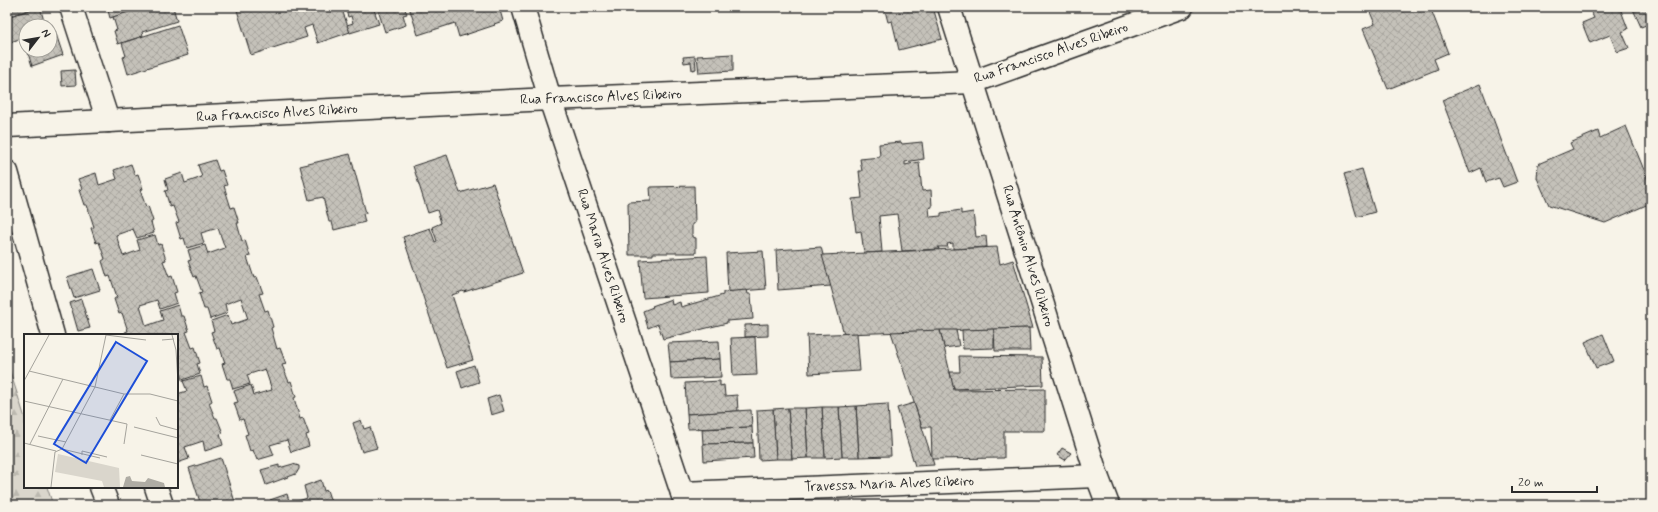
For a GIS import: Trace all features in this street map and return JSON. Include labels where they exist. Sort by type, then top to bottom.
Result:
[{"type":"street","points":[[71,7],[108,121]]},
{"type":"street","name":"Rua Maria Alves Ribeiro","points":[[522,7],[550,99],[684,499]]},
{"type":"street","name":"Rua Antônio Alves Ribeiro","points":[[949,7],[1097,476],[1108,505]]},
{"type":"street","name":"Rua Francisco Alves Ribeiro","points":[[7,126],[550,99],[972,82],[1182,7]]},
{"type":"street","points":[[7,172],[53,334]]},
{"type":"street","name":"Travessa Maria Alves Ribeiro","points":[[684,499],[1097,476]]},
{"type":"street","points":[[101,488],[108,505]]},
{"type":"street","points":[[156,488],[162,505]]},
{"type":"green space","points":[[7,362],[24,415],[24,488],[47,488],[53,505],[7,505]]},
{"type":"building","points":[[7,7],[39,7],[10,16],[9,12],[7,13]]},
{"type":"building","points":[[40,7],[43,18],[18,18],[18,40],[7,43],[7,17]]},
{"type":"building","points":[[107,7],[134,7],[135,10],[110,18]]},
{"type":"building","points":[[144,7],[173,7],[177,21],[142,32],[143,36],[118,44],[114,31],[117,30],[113,17]]},
{"type":"building","points":[[236,7],[341,7],[350,32],[318,43],[312,25],[304,28],[307,37],[251,55]]},
{"type":"building","points":[[345,7],[373,7],[379,24],[350,33],[347,25],[353,23],[351,16],[348,17]]},
{"type":"building","points":[[377,7],[404,7],[407,14],[403,15],[406,25],[385,32]]},
{"type":"building","points":[[409,7],[499,7],[503,21],[459,37],[455,23],[418,35]]},
{"type":"building","points":[[884,7],[933,7],[942,39],[899,50],[892,21],[888,22]]},
{"type":"building","points":[[1382,7],[1430,7],[1448,53],[1434,59],[1438,69],[1388,89],[1363,29],[1375,24],[1370,12]]},
{"type":"building","points":[[1579,7],[1620,8],[1628,29],[1622,32],[1629,48],[1617,52],[1610,35],[1590,43],[1582,23],[1594,18],[1589,8],[1581,12]]},
{"type":"building","points":[[1632,7],[1651,7],[1651,23],[1641,27]]},
{"type":"building","points":[[178,25],[188,55],[128,74],[123,57],[126,56],[122,43]]},
{"type":"building","points":[[58,40],[63,55],[58,57]]},
{"type":"building","points":[[733,54],[733,71],[699,73],[697,56]]},
{"type":"building","points":[[695,56],[696,69],[692,70],[691,62],[684,63],[683,57]]},
{"type":"building","points":[[30,58],[55,58],[32,66]]},
{"type":"building","points":[[75,70],[76,85],[62,86],[61,71]]},
{"type":"building","points":[[1480,84],[1517,182],[1503,187],[1499,178],[1486,182],[1481,168],[1470,173],[1442,100]]},
{"type":"building","points":[[1626,126],[1651,187],[1651,203],[1605,223],[1549,205],[1537,178],[1538,164],[1573,149],[1570,143],[1598,131],[1600,138]]},
{"type":"building","points":[[901,142],[902,144],[922,142],[924,159],[905,162],[905,165],[919,162],[922,191],[931,190],[932,207],[929,208],[930,217],[941,216],[941,213],[961,210],[961,214],[973,212],[976,237],[986,236],[987,247],[953,249],[953,243],[947,244],[948,247],[938,247],[939,249],[902,251],[897,214],[879,216],[882,252],[864,253],[861,231],[856,232],[852,199],[862,198],[859,171],[862,171],[860,159],[880,157],[879,144]]},
{"type":"building","points":[[350,154],[366,213],[363,214],[365,222],[334,230],[332,222],[329,222],[323,197],[309,200],[300,166]]},
{"type":"building","points":[[447,155],[460,193],[493,183],[523,273],[452,295],[473,360],[447,368],[403,237],[430,228],[435,242],[437,241],[432,227],[441,223],[437,210],[428,213],[413,166]]},
{"type":"building","points":[[215,160],[219,171],[222,170],[227,185],[224,186],[231,208],[234,207],[239,223],[237,223],[242,241],[245,240],[250,256],[247,257],[254,278],[257,277],[263,293],[259,294],[265,311],[268,310],[277,349],[280,348],[286,364],[282,365],[289,382],[291,381],[300,419],[303,418],[309,434],[306,435],[309,446],[291,452],[287,440],[270,445],[274,455],[257,460],[253,450],[250,451],[245,435],[248,434],[243,419],[240,420],[234,403],[238,402],[234,391],[251,385],[254,395],[272,390],[265,369],[247,375],[250,384],[233,389],[230,379],[227,379],[222,364],[225,363],[220,348],[217,349],[211,332],[214,331],[211,321],[228,315],[231,325],[248,319],[241,298],[225,304],[227,313],[210,319],[207,309],[204,309],[199,293],[202,292],[196,276],[194,277],[188,261],[191,260],[188,250],[205,245],[208,254],[225,248],[218,228],[201,233],[204,243],[187,248],[184,238],[181,239],[176,223],[179,222],[173,206],[170,207],[165,191],[168,190],[165,179],[182,173],[185,183],[202,177],[198,165]]},
{"type":"building","points":[[131,164],[135,175],[138,174],[143,189],[140,190],[153,221],[151,222],[154,233],[137,238],[133,229],[116,235],[123,256],[140,250],[137,240],[155,235],[158,245],[161,244],[166,260],[163,261],[169,277],[172,276],[177,292],[174,293],[177,303],[160,309],[157,300],[140,305],[146,326],[163,320],[160,311],[178,305],[181,316],[184,316],[189,331],[186,332],[192,348],[195,347],[200,363],[197,364],[200,374],[182,380],[180,371],[178,372],[178,334],[126,334],[125,332],[128,331],[122,313],[119,314],[114,299],[117,297],[110,276],[107,277],[102,261],[105,259],[99,242],[96,243],[91,228],[94,227],[87,205],[84,205],[79,190],[82,189],[78,179],[96,173],[99,185],[117,179],[114,170]]},
{"type":"building","points":[[1362,169],[1375,212],[1357,217],[1344,174]]},
{"type":"building","points":[[694,186],[695,223],[692,224],[692,237],[696,238],[696,253],[653,253],[653,255],[629,255],[628,202],[651,201],[650,187]]},
{"type":"building","points":[[821,247],[831,286],[778,290],[776,250]]},
{"type":"building","points":[[997,247],[1000,264],[1013,260],[1033,328],[844,334],[822,255]]},
{"type":"building","points":[[763,251],[766,289],[728,292],[726,253]]},
{"type":"building","points":[[707,256],[709,293],[643,298],[640,260]]},
{"type":"building","points":[[93,269],[100,290],[74,298],[67,277]]},
{"type":"building","points":[[747,290],[748,294],[751,294],[753,319],[727,321],[727,323],[663,339],[658,324],[648,328],[643,311],[671,299],[672,305],[680,302],[681,307],[723,295],[723,292]]},
{"type":"building","points":[[81,299],[90,328],[78,331],[70,303]]},
{"type":"building","points":[[768,324],[768,336],[745,337],[745,325]]},
{"type":"building","points":[[1029,328],[1030,351],[995,351],[994,329]]},
{"type":"building","points":[[994,329],[994,348],[963,349],[962,330]]},
{"type":"building","points":[[940,330],[956,330],[959,346],[944,348]]},
{"type":"building","points":[[940,330],[954,390],[1045,389],[1045,431],[1004,431],[1004,458],[932,459],[931,427],[922,427],[891,332]]},
{"type":"building","points":[[857,333],[860,371],[809,374],[807,335]]},
{"type":"building","points":[[1603,334],[1614,361],[1596,368],[1585,342]]},
{"type":"building","points":[[755,337],[757,375],[733,376],[731,338]]},
{"type":"building","points":[[719,341],[720,359],[670,362],[668,343]]},
{"type":"building","points":[[959,356],[1042,357],[1043,385],[954,389],[950,372],[960,372]]},
{"type":"building","points":[[720,359],[721,377],[671,379],[670,362]]},
{"type":"building","points":[[474,365],[479,382],[462,388],[457,371]]},
{"type":"building","points":[[201,376],[204,387],[207,386],[212,401],[209,403],[223,433],[220,434],[223,445],[205,451],[203,441],[185,447],[189,459],[178,463],[178,394],[187,391],[183,381]]},
{"type":"building","points":[[720,381],[720,386],[724,385],[725,396],[737,395],[738,411],[687,414],[685,383]]},
{"type":"building","points":[[499,395],[504,411],[491,415],[487,399]]},
{"type":"building","points":[[914,403],[934,465],[915,466],[897,408]]},
{"type":"building","points":[[888,404],[891,456],[859,457],[856,406]]},
{"type":"building","points":[[856,406],[859,457],[842,457],[839,407]]},
{"type":"building","points":[[822,407],[839,407],[842,457],[825,458]]},
{"type":"building","points":[[822,407],[825,458],[808,458],[805,408]]},
{"type":"building","points":[[788,408],[792,459],[776,459],[773,409]]},
{"type":"building","points":[[788,408],[805,408],[808,458],[792,459]]},
{"type":"building","points":[[773,409],[776,459],[759,460],[757,410]]},
{"type":"building","points":[[751,410],[752,427],[688,429],[687,414]]},
{"type":"building","points":[[361,420],[364,429],[370,427],[377,448],[362,452],[353,423]]},
{"type":"building","points":[[752,427],[753,443],[703,444],[702,429]]},
{"type":"building","points":[[753,443],[754,458],[704,461],[703,444]]},
{"type":"building","points":[[1062,448],[1071,453],[1065,460],[1057,455]]},
{"type":"building","points":[[221,458],[236,505],[201,505],[189,468]]},
{"type":"building","points":[[293,464],[299,466],[296,474],[266,485],[261,470],[279,465],[279,468]]},
{"type":"building","points":[[321,480],[324,491],[327,490],[332,505],[272,505],[270,500],[287,494],[290,504],[307,498],[304,486]]}]
